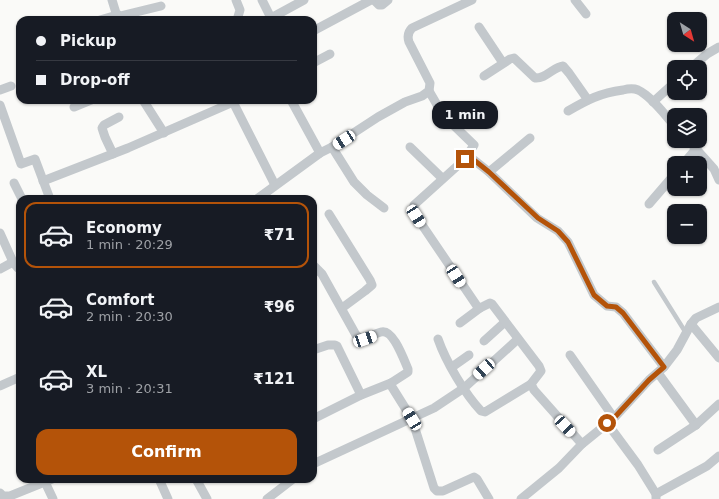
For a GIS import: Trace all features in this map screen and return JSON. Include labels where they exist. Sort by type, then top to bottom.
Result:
[{"type":"street","points":[[112,0],[117,15]]},
{"type":"street","points":[[236,0],[240,10],[238,16]]},
{"type":"street","points":[[262,0],[270,16]]},
{"type":"street","points":[[276,16],[304,0]]},
{"type":"street","points":[[317,29],[372,0],[379,5],[382,5],[388,0]]},
{"type":"street","points":[[472,0],[412,28],[408,32],[407,38],[430,83],[429,91],[443,115],[474,146],[465,159],[442,178],[414,205],[414,210],[472,300],[480,308]]},
{"type":"street","points":[[575,0],[586,14]]},
{"type":"street","points":[[114,16],[120,16],[160,6]]},
{"type":"street","points":[[479,27],[503,64]]},
{"type":"street","points":[[700,60],[719,47]]},
{"type":"street","points":[[317,61],[330,54]]},
{"type":"street","points":[[484,76],[514,58],[535,78],[544,77],[563,66],[569,72],[588,100]]},
{"type":"street","points":[[0,90],[11,86]]},
{"type":"street","points":[[568,111],[605,92],[629,89],[638,90],[653,102],[667,117]]},
{"type":"street","points":[[653,102],[667,89]]},
{"type":"street","points":[[263,195],[320,153],[332,147],[378,117],[405,102],[422,96],[429,91]]},
{"type":"street","points":[[74,107],[81,104]]},
{"type":"street","points":[[146,104],[164,133]]},
{"type":"street","points":[[43,181],[164,133],[229,104]]},
{"type":"street","points":[[237,104],[275,185]]},
{"type":"street","points":[[294,104],[320,153]]},
{"type":"street","points":[[0,105],[21,164],[35,158],[48,195]]},
{"type":"street","points":[[113,154],[102,128],[104,125],[119,117]]},
{"type":"street","points":[[489,172],[530,138]]},
{"type":"street","points":[[332,147],[354,182],[367,195],[384,208]]},
{"type":"street","points":[[410,147],[442,178]]},
{"type":"street","points":[[690,156],[696,149],[714,169],[719,180]]},
{"type":"street","points":[[465,159],[474,160],[489,172],[538,218],[558,231],[568,242],[594,295],[607,306],[616,307],[623,313],[696,425]]},
{"type":"street","points":[[14,183],[20,195]]},
{"type":"street","points":[[649,204],[667,183]]},
{"type":"street","points":[[329,214],[372,285],[342,308]]},
{"type":"street","points":[[0,233],[16,265],[0,269]]},
{"type":"street","points":[[317,269],[322,274],[356,334],[360,338],[365,339],[382,331],[386,332],[392,337],[408,369],[408,372],[391,383],[361,395],[317,417]]},
{"type":"street","points":[[438,339],[442,350],[464,388],[481,411],[485,412],[531,384],[540,371],[539,366],[492,304],[490,303],[480,308],[460,323]]},
{"type":"street","points":[[521,499],[559,468],[582,444],[610,420],[649,380],[661,370],[677,350],[691,324],[696,318],[719,307]]},
{"type":"street","points":[[484,341],[505,322]]},
{"type":"street","points":[[691,324],[719,358]]},
{"type":"street","points":[[317,459],[412,419],[434,408],[464,388],[518,339]]},
{"type":"street","points":[[317,349],[328,345],[337,346],[361,395]]},
{"type":"street","points":[[452,367],[469,355]]},
{"type":"street","points":[[570,355],[638,464],[656,497],[707,466],[719,456]]},
{"type":"street","points":[[0,386],[16,379]]},
{"type":"street","points":[[391,383],[412,419],[434,488],[437,491],[443,491],[474,477],[477,479],[489,499]]},
{"type":"street","points":[[531,384],[534,390],[582,444]]},
{"type":"street","points":[[658,450],[696,425],[719,404]]},
{"type":"street","points":[[0,493],[3,496],[10,496],[42,483]]},
{"type":"street","points":[[50,483],[53,499]]},
{"type":"street","points":[[161,483],[168,499]]},
{"type":"street","points":[[198,483],[207,499]]},
{"type":"street","points":[[267,499],[288,483]]},
{"type":"lane","points":[[654,282],[686,333]]},
{"type":"route","points":[[465,159],[474,160],[538,218],[558,231],[568,242],[594,295],[602,303],[607,306],[616,307],[623,313],[664,367],[649,380],[614,418],[607,423]]}]
